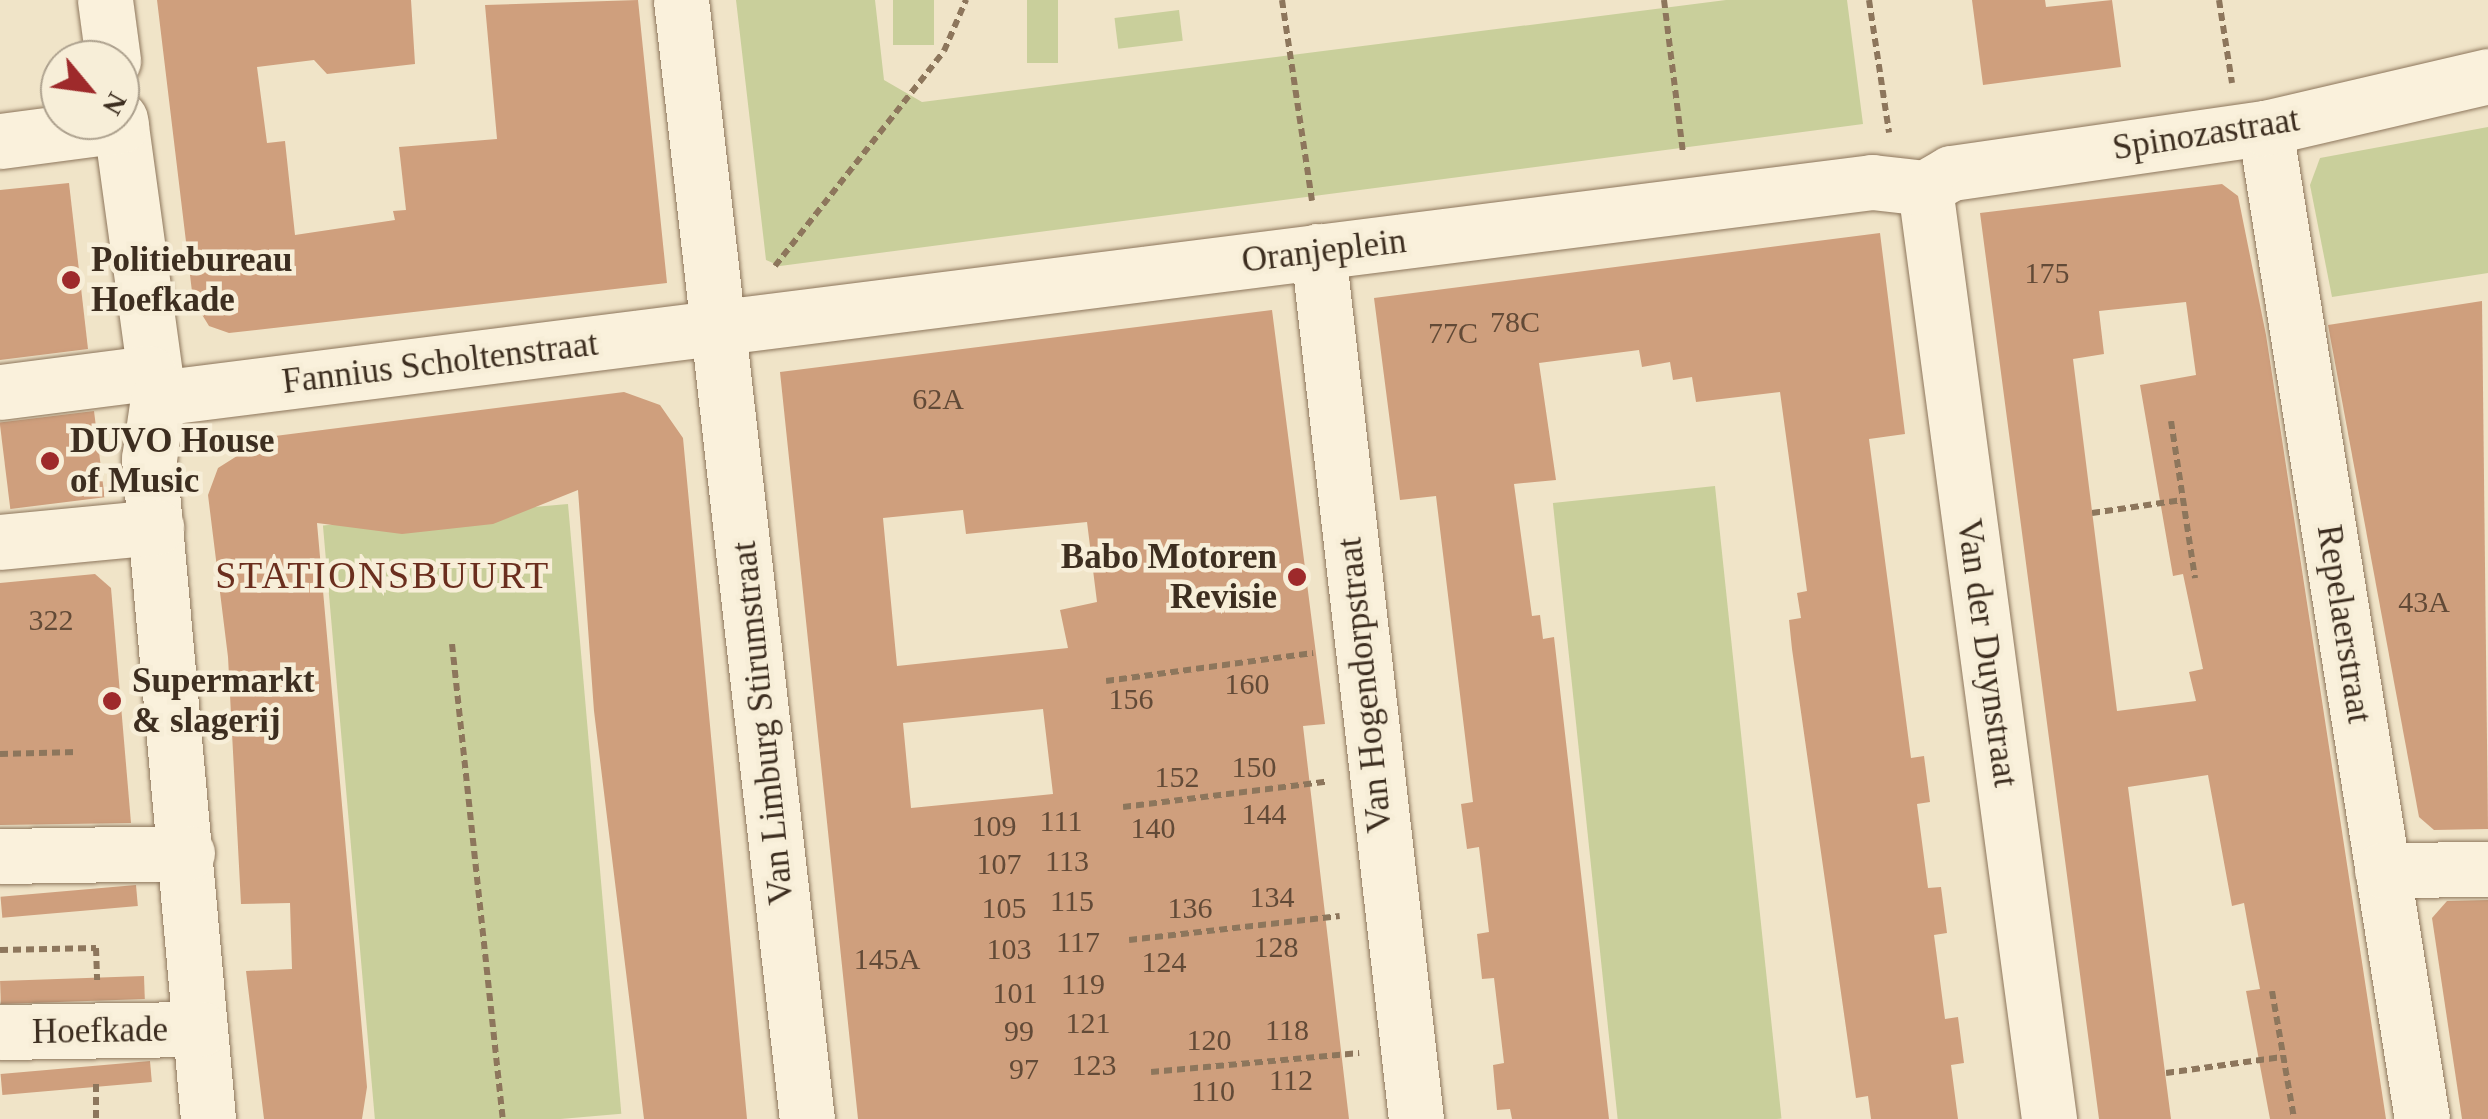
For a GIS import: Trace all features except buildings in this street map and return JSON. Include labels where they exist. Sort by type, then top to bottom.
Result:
[{"type":"street","points":[[105,0],[110,40]]},
{"type":"street","name":"Van Limburg Stirumstraat","points":[[682,0],[705,234],[723,327],[807,1119]]},
{"type":"street","name":"Spinozastraat","points":[[1925,188],[1952,172],[2250,131],[2488,76]]},
{"type":"street","name":"Repelaerstraat","points":[[2250,131],[2382,870],[2422,1119]]},
{"type":"street","points":[[0,140],[40,134]]},
{"type":"street","name":"Hoefkade","points":[[122,140],[153,386],[149,459],[208,1119]]},
{"type":"street","name":"Oranjeplein","points":[[723,327],[784,316],[1872,182],[1925,188]]},
{"type":"street","name":"Van der Duynstraat","points":[[1925,188],[2048,1119]]},
{"type":"street","name":"Van Hogendorpstraat","points":[[1318,252],[1416,1119]]},
{"type":"street","name":"Fannius Scholtenstraat","points":[[0,392],[153,386],[723,327]]},
{"type":"street","points":[[0,542],[156,527]]},
{"type":"street","points":[[0,856],[187,853]]},
{"type":"street","points":[[2382,870],[2488,869]]},
{"type":"street","name":"Hoefkade","points":[[0,1032],[200,1029]]},
{"type":"path","points":[[784,316],[772,270],[944,51],[966,0]]},
{"type":"path","points":[[1282,0],[1318,252]]},
{"type":"path","points":[[1664,0],[1689,205]]},
{"type":"path","points":[[1870,0],[1886,128],[1925,188]]},
{"type":"path","points":[[2219,0],[2250,131]]},
{"type":"path","points":[[2170,422],[2195,578]]},
{"type":"path","points":[[2092,513],[2182,500]]},
{"type":"path","points":[[452,644],[503,1119]]},
{"type":"path","points":[[1106,681],[1360,649]]},
{"type":"path","points":[[0,754],[76,752]]},
{"type":"path","points":[[1123,807],[1375,775]]},
{"type":"path","points":[[1129,940],[1391,910]]},
{"type":"path","points":[[0,950],[96,948],[96,982]]},
{"type":"path","points":[[2272,991],[2294,1119]]},
{"type":"path","points":[[1151,1072],[1408,1047]]},
{"type":"path","points":[[2166,1073],[2282,1057]]},
{"type":"path","points":[[96,1084],[96,1119]]},
{"type":"green space","points":[[736,0],[875,0],[884,80],[922,102],[1726,0],[1847,0],[1863,124],[780,266],[766,260]]},
{"type":"green space","points":[[893,0],[934,0],[934,45],[893,45]]},
{"type":"green space","points":[[1027,0],[1058,0],[1058,63],[1027,63]]},
{"type":"green space","points":[[1179,10],[1183,41],[1118,49],[1114,18]]},
{"type":"green space","points":[[2488,127],[2488,273],[2332,297],[2310,185],[2320,158]]},
{"type":"green space","points":[[1715,486],[1781,1119],[1618,1119],[1553,503]]},
{"type":"green space","points":[[568,504],[621,1114],[560,1119],[375,1119],[323,525]]},
{"type":"place","name":"Politiebureau Hoefkade","points":[[71,280]]},
{"type":"place","name":"DUVO House of Music","points":[[50,461]]},
{"type":"place","name":"Babo Motoren Revisie","points":[[1297,577]]},
{"type":"place","name":"Supermarkt & slagerij","points":[[112,701]]},
{"type":"district","name":"STATIONSBUURT","points":[[383,576]]}]
